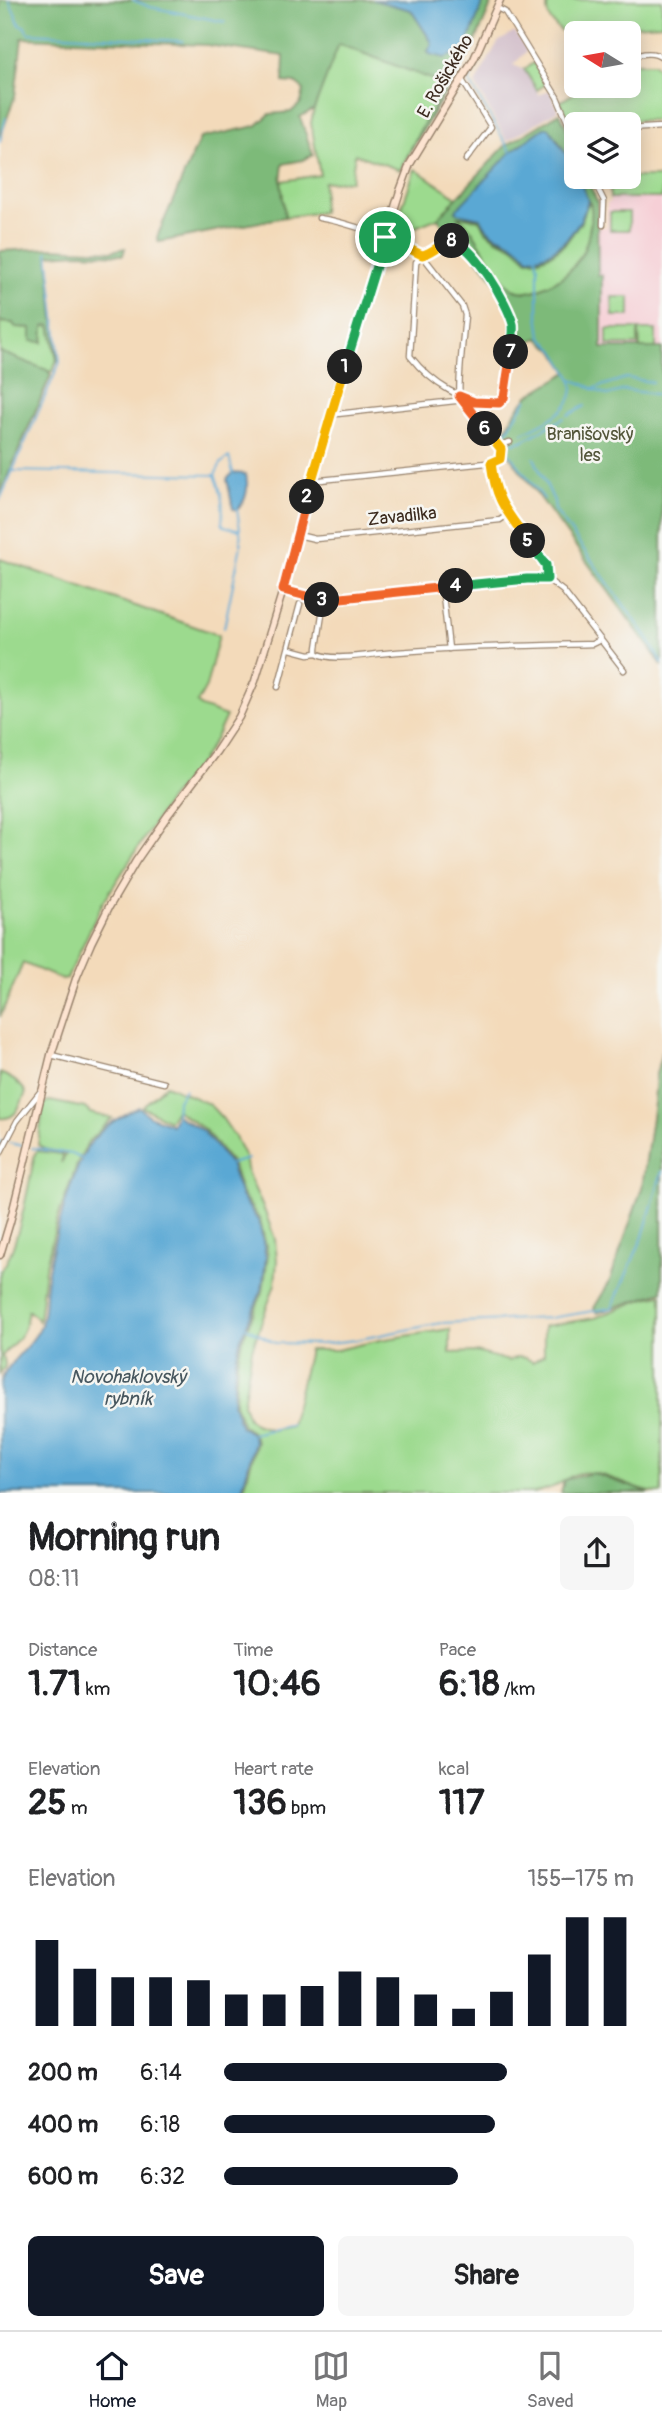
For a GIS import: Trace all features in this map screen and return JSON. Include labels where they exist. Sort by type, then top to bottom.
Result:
[{"type":"street","name":"E. Rošického","points":[[385,237],[410,164],[462,79],[499,4]]},
{"type":"street","points":[[499,4],[551,87],[564,113]]},
{"type":"street","points":[[641,55],[655,54],[662,58]]},
{"type":"street","points":[[462,79],[491,127],[466,160]]},
{"type":"street","points":[[641,128],[662,127]]},
{"type":"street","points":[[598,189],[604,201],[603,225]]},
{"type":"street","points":[[319,218],[385,237],[422,255],[464,310],[459,396],[455,401],[330,413]]},
{"type":"street","points":[[0,1255],[41,1091],[77,976],[109,906],[161,824],[239,717],[255,681],[283,590],[330,413],[385,237]]},
{"type":"street","points":[[311,481],[491,463],[500,459],[502,454],[499,445],[459,396],[424,371],[410,356],[416,262],[443,242],[455,240],[462,243],[498,287],[513,328],[504,398],[499,403],[488,404],[459,396]]},
{"type":"street","points":[[499,445],[510,442]]},
{"type":"street","points":[[491,463],[494,489],[546,565],[547,579]]},
{"type":"street","name":"Zavadilka","points":[[297,535],[315,539],[337,537],[500,520],[509,514]]},
{"type":"street","points":[[283,590],[324,601],[519,579],[547,579],[570,598],[624,670]]},
{"type":"street","points":[[442,587],[449,649]]},
{"type":"street","points":[[317,653],[324,601]]},
{"type":"street","points":[[278,687],[300,604]]},
{"type":"street","points":[[290,649],[321,656],[348,657],[449,649],[592,644],[600,640]]},
{"type":"street","points":[[51,1055],[164,1083]]},
{"type":"street","points":[[0,1154],[17,1121],[41,1091]]},
{"type":"shaded area","points":[[515,32],[527,51],[513,65],[523,69],[539,95],[549,90],[558,110],[507,141],[475,84],[498,42]]},
{"type":"shaded area","points":[[641,177],[662,177],[662,348],[602,348],[602,276],[598,276],[597,242],[598,227],[607,227],[607,203],[610,202],[610,189],[641,189]]},
{"type":"green space","points":[[0,0],[373,0],[411,10],[433,45],[428,51],[465,50],[484,0],[493,0],[474,45],[406,159],[421,128],[440,99],[444,84],[339,44],[314,109],[300,117],[313,155],[283,164],[281,181],[285,217],[159,242],[157,237],[200,138],[256,126],[270,114],[291,112],[301,103],[304,90],[295,83],[283,82],[284,56],[207,45],[22,38],[15,96],[0,138]]},
{"type":"green space","points":[[549,0],[662,0],[662,24],[641,25],[641,21],[564,21],[564,34],[550,19],[547,7]]},
{"type":"green space","points":[[338,44],[444,83],[445,87],[400,170],[355,154],[351,181],[324,182],[322,212],[285,217],[281,181],[320,175],[311,123]]},
{"type":"green space","points":[[534,63],[546,84],[537,90],[524,69]]},
{"type":"green space","points":[[641,63],[654,63],[658,69],[658,120],[641,120],[641,112],[565,112],[560,102],[566,98],[641,98]]},
{"type":"green space","name":"Branišovský les","points":[[560,113],[564,122],[564,151],[558,140],[544,128],[511,152],[456,211],[481,218],[487,229],[506,241],[530,243],[566,239],[586,206],[588,200],[583,189],[592,189],[597,201],[598,275],[602,275],[602,348],[662,348],[662,665],[504,448],[501,438],[528,396],[568,372],[553,350],[538,338],[531,341],[515,340],[514,313],[499,286],[465,243],[450,238],[438,218],[505,146]],"holes":[[[589,201],[592,210],[585,249],[574,266],[550,284],[526,292],[517,291],[507,284],[470,228],[458,217],[479,220],[486,231],[496,239],[513,246],[528,260],[540,259],[559,249],[574,232]]]},
{"type":"green space","points":[[415,169],[458,198],[438,218],[418,226],[398,239],[392,236]]},
{"type":"green space","points":[[641,177],[662,177],[662,198],[610,198],[610,189],[641,189]]},
{"type":"green space","points":[[589,200],[591,220],[585,248],[580,257],[559,279],[529,292],[517,291],[507,284],[469,227],[457,216],[479,220],[492,235],[515,248],[528,260],[581,223]]},
{"type":"green space","points":[[610,212],[629,212],[629,230],[610,230]]},
{"type":"green space","points":[[52,248],[112,251],[125,248],[123,255],[48,255],[58,361],[55,365],[57,360],[50,325],[44,326],[43,342],[31,341],[31,328],[0,322],[0,251]]},
{"type":"green space","points":[[612,297],[630,297],[630,316],[613,316]]},
{"type":"green space","points":[[0,322],[14,323],[15,327],[32,328],[43,342],[44,326],[50,325],[57,360],[53,371],[0,352]]},
{"type":"green space","points":[[607,329],[638,329],[638,345],[607,345]]},
{"type":"green space","points":[[639,330],[656,330],[656,348],[640,348]]},
{"type":"green space","points":[[0,352],[47,370],[51,375],[0,494]]},
{"type":"green space","points":[[0,559],[219,635],[206,687],[197,703],[226,716],[200,763],[168,801],[102,904],[67,979],[63,980],[23,963],[0,1017]]},
{"type":"green space","points":[[662,1051],[662,1292],[597,1313],[594,1308],[609,1283],[642,1188],[656,1074]]},
{"type":"green space","points":[[0,1073],[15,1081],[26,1093],[17,1111],[6,1118],[0,1118]]},
{"type":"green space","points":[[166,1085],[209,1104],[222,1118],[245,1157],[248,1174],[275,1239],[275,1284],[252,1349],[243,1404],[248,1418],[255,1424],[272,1430],[291,1426],[309,1350],[337,1350],[450,1329],[450,1353],[476,1352],[509,1361],[517,1357],[533,1362],[544,1354],[544,1326],[595,1318],[646,1298],[662,1295],[662,1493],[641,1490],[600,1475],[580,1473],[534,1493],[243,1493],[257,1441],[253,1433],[243,1426],[235,1404],[237,1363],[242,1340],[263,1292],[268,1255],[260,1220],[242,1194],[232,1163],[204,1129],[176,1110],[169,1121],[142,1107]]},
{"type":"green space","points":[[50,1101],[85,1108],[90,1113],[112,1118],[89,1141],[79,1159],[58,1217],[45,1269],[39,1321],[28,1310],[17,1340],[2,1356],[5,1365],[0,1374],[0,1271],[12,1250],[17,1234],[35,1153],[38,1151],[60,1154],[63,1156],[61,1163],[66,1154],[38,1145],[43,1107]]},
{"type":"green space","points":[[592,1473],[650,1493],[561,1493],[564,1480]]},
{"type":"water","points":[[373,0],[484,0],[465,50],[445,58],[429,54],[431,41],[411,10]]},
{"type":"water","points":[[544,128],[549,128],[564,151],[564,189],[583,189],[588,200],[580,220],[567,239],[539,256],[529,258],[511,242],[492,233],[481,218],[458,213],[456,210],[511,152]]},
{"type":"water","points":[[233,473],[245,474],[247,484],[245,498],[237,510],[233,509],[227,479]]},
{"type":"water","name":"Novohaklovský rybník","points":[[139,1107],[149,1116],[172,1125],[176,1115],[203,1131],[230,1164],[241,1196],[259,1222],[266,1257],[262,1290],[240,1340],[235,1364],[233,1404],[241,1427],[252,1434],[255,1441],[241,1493],[0,1493],[2,1378],[32,1341],[41,1325],[50,1263],[71,1186],[92,1141],[114,1121]]},
{"type":"waterway","points":[[9,0],[20,25],[24,26],[28,33],[183,41]]},
{"type":"waterway","points":[[133,0],[150,7],[225,22]]},
{"type":"waterway","points":[[465,50],[471,53]]},
{"type":"waterway","points":[[479,62],[469,81],[511,152]]},
{"type":"waterway","points":[[0,141],[6,118]]},
{"type":"waterway","points":[[0,500],[60,362],[48,252]]},
{"type":"waterway","points":[[536,256],[541,336],[555,351],[572,379],[607,395],[625,390],[662,395]]},
{"type":"waterway","points":[[592,389],[626,378],[652,382]]},
{"type":"waterway","points":[[523,433],[550,419],[565,407],[573,390],[572,380]]},
{"type":"waterway","points":[[502,439],[527,399]]},
{"type":"waterway","points":[[568,415],[585,406]]},
{"type":"waterway","points":[[512,443],[522,441],[564,418]]},
{"type":"waterway","points":[[504,446],[544,499]]},
{"type":"waterway","points":[[215,475],[221,463],[229,457],[233,473]]},
{"type":"waterway","points":[[534,458],[554,501],[555,510],[645,634],[662,663]]},
{"type":"waterway","points":[[12,471],[215,475],[222,499],[222,523],[240,530],[241,545],[224,628]]},
{"type":"waterway","points":[[237,510],[240,529]]},
{"type":"waterway","points":[[176,1115],[177,1102],[185,1089]]},
{"type":"waterway","points":[[0,1145],[2,1141]]},
{"type":"waterway","points":[[9,1143],[24,1146]]},
{"type":"waterway","points":[[32,1148],[72,1154],[82,1159]]},
{"type":"waterway","points":[[230,1164],[248,1159]]},
{"type":"waterway","points":[[246,1327],[275,1343],[321,1344],[441,1323],[550,1318],[612,1308],[643,1236],[662,1171]]},
{"type":"waterway","points":[[252,1434],[291,1425]]},
{"type":"route","points":[[385,237],[422,255],[443,242],[455,240],[462,243],[498,287],[513,328],[504,398],[499,403],[488,404],[459,396],[501,449],[500,459],[491,463],[494,489],[499,501],[546,565],[547,579],[519,579],[324,601],[283,590],[320,446],[385,237]]}]
